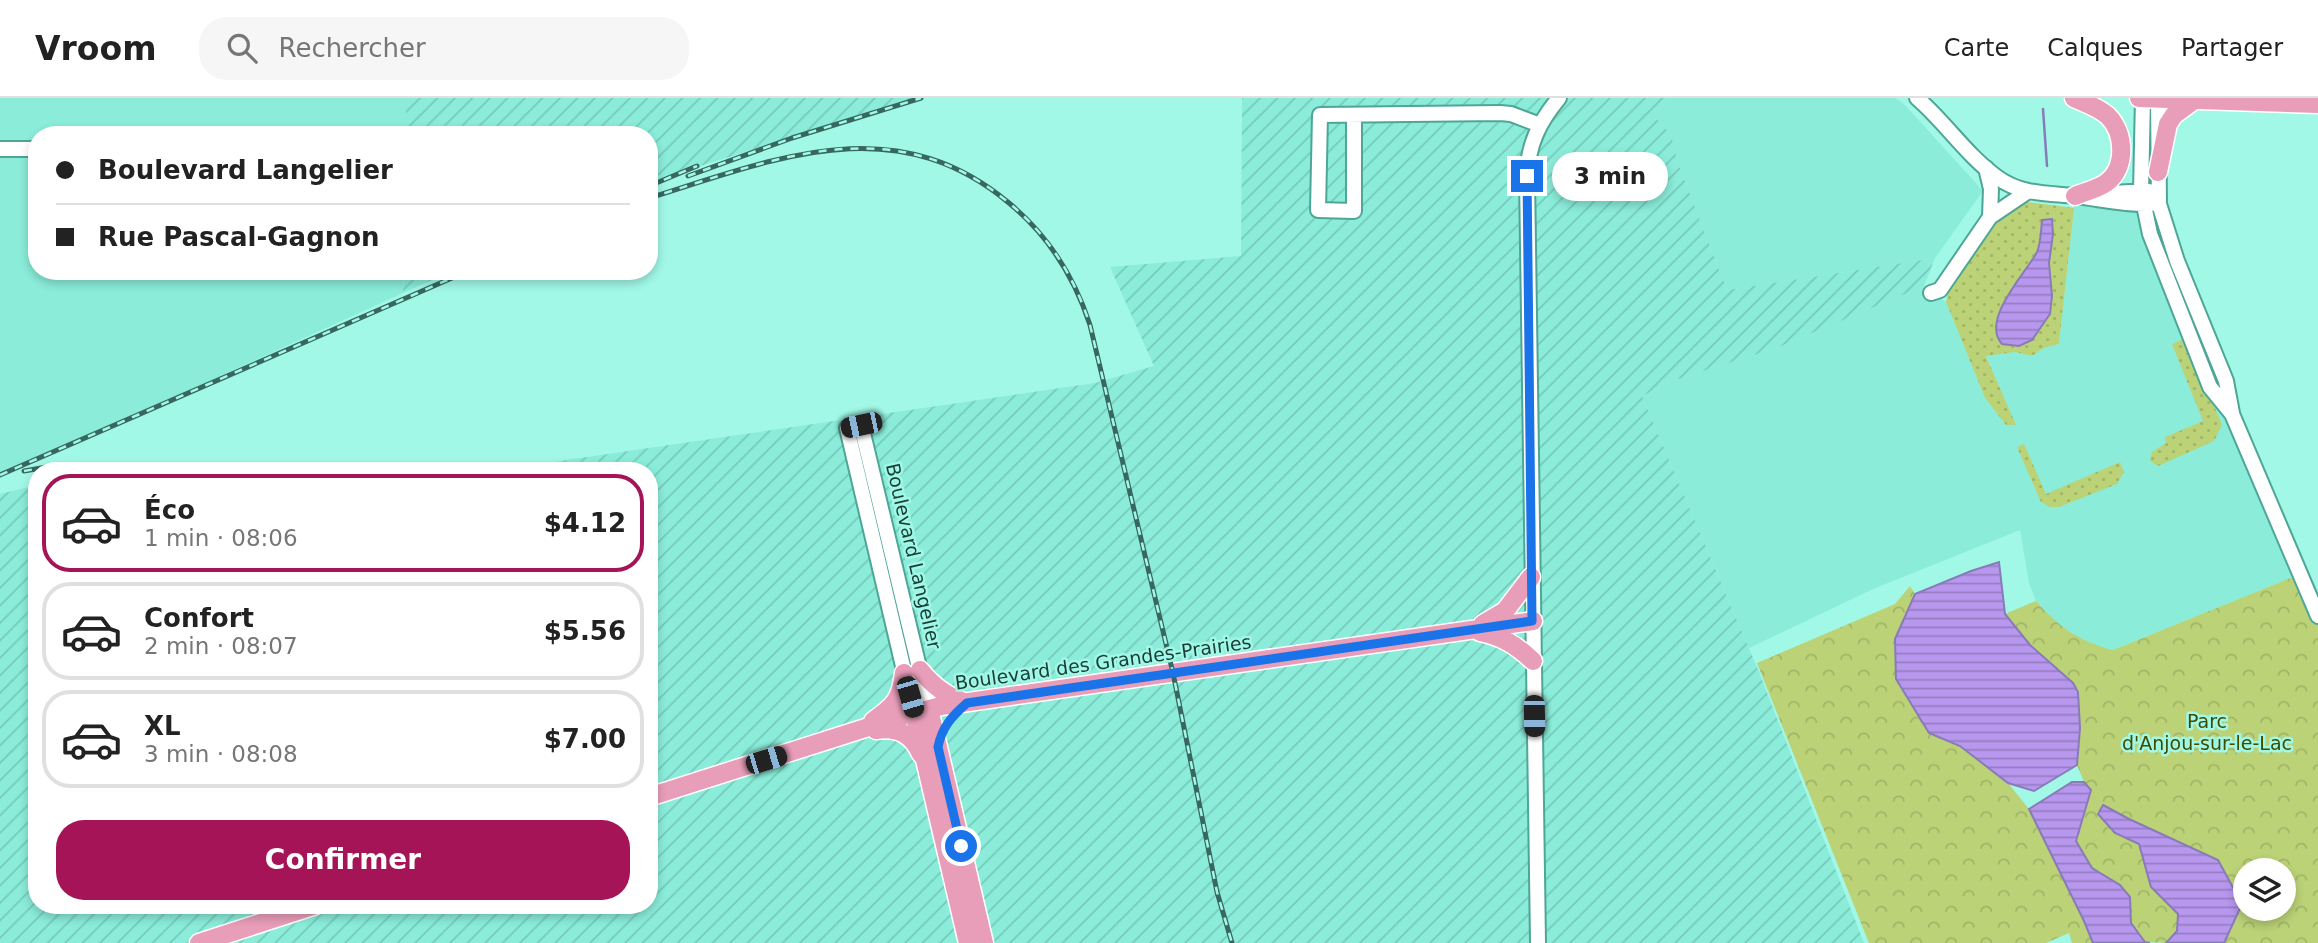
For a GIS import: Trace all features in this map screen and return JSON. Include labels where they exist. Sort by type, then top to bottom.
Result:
[{"type":"main road","points":[[2074,98],[2106,114],[2116,125],[2121,150],[2116,172],[2106,183],[2075,196]]},
{"type":"main road","points":[[2148,98],[2318,104]]},
{"type":"main road","points":[[2158,172],[2168,124],[2174,115],[2193,101]]},
{"type":"main road","points":[[1470,630],[1505,611],[1531,577]]},
{"type":"main road","name":"Boulevard des Grandes-Prairies","points":[[658,794],[922,711],[1532,621]]},
{"type":"main road","points":[[1470,630],[1504,638],[1533,660]]},
{"type":"main road","points":[[855,732],[898,701],[912,672],[943,692],[967,703],[953,715],[941,732],[938,747]]},
{"type":"main road","name":"Boulevard Langelier","points":[[922,711],[938,747],[984,943]]},
{"type":"main road","name":"Boulevard Langelier","points":[[922,711],[928,769],[968,943]]},
{"type":"main road","points":[[855,732],[883,729],[903,732],[918,747],[928,769]]},
{"type":"main road","points":[[199,943],[288,914]]},
{"type":"street","points":[[1538,943],[1527,176],[1531,144],[1547,113],[1559,98]]},
{"type":"street","points":[[1917,98],[1986,168],[2006,183],[2027,192],[2118,203],[2158,197]]},
{"type":"street","points":[[2148,98],[2158,172],[2158,197],[2177,261],[2226,381],[2232,414],[2318,616]]},
{"type":"street","points":[[2148,98],[2142,198],[2150,234],[2210,387],[2232,414]]},
{"type":"street","points":[[1354,115],[1354,211],[1318,210],[1320,115],[1500,113],[1511,114],[1540,125]]},
{"type":"street","points":[[0,149],[28,149]]},
{"type":"street","points":[[1931,293],[1940,289],[1990,217],[1992,189],[1986,168]]},
{"type":"street","points":[[1990,217],[1996,216],[2011,201],[2027,192]]},
{"type":"street","name":"Boulevard Langelier","points":[[854,426],[922,711]]},
{"type":"shaded area","points":[[0,98],[406,98],[406,126],[28,126],[28,280],[404,280],[403,293],[27,464],[0,473]]},
{"type":"shaded area","points":[[406,98],[918,98],[658,179],[658,126],[406,126]]},
{"type":"shaded area","points":[[1242,98],[1669,98],[1654,116],[1671,135],[1679,166],[1727,290],[1935,258],[1924,286],[1779,347],[1678,379],[1642,396],[1759,672],[1864,943],[0,943],[0,494],[28,487],[28,914],[658,914],[658,462],[553,462],[1095,383],[1154,366],[1110,267],[1241,256]]},
{"type":"shaded area","points":[[1669,98],[1895,98],[1903,103],[1983,191],[1935,258],[1727,290],[1679,166],[1671,135],[1654,116]]},
{"type":"shaded area","points":[[2075,196],[2142,205],[2162,266],[2300,574],[2113,650],[2091,644],[2067,630],[2052,619],[2036,601],[2029,583],[2020,530],[1873,589],[1749,648],[1642,396],[1678,379],[1779,347],[1924,286],[1946,302],[1985,398],[2006,425],[2015,425],[1986,355],[2015,352],[2032,356],[2044,348],[2059,344]]},
{"type":"shaded area","points":[[2052,219],[2050,314],[2032,340],[2019,346],[2002,344],[1997,334],[2001,310],[2037,252],[2042,220]]},
{"type":"shaded area","points":[[404,280],[432,280],[403,293]]},
{"type":"shaded area","points":[[1999,562],[2005,614],[2030,645],[2073,683],[2078,692],[2080,728],[2077,765],[2034,791],[2008,783],[1960,746],[1929,733],[1896,679],[1895,639],[1915,594]]},
{"type":"shaded area","points":[[2072,782],[2084,782],[2091,790],[2076,841],[2092,868],[2120,885],[2130,897],[2131,923],[2145,942],[2150,943],[2093,943],[2029,809]]},
{"type":"shaded area","points":[[2103,805],[2218,860],[2233,888],[2234,921],[2224,943],[2166,943],[2177,931],[2178,914],[2151,887],[2139,844],[2115,833],[2098,814]]},
{"type":"green space","points":[[2020,201],[2074,208],[2059,344],[2044,348],[2032,356],[2015,352],[1986,356],[2016,425],[2006,425],[1985,398],[1946,302],[1948,292],[1974,252],[2006,209]]},
{"type":"green space","points":[[2186,338],[2222,425],[2214,441],[2158,466],[2150,461],[2152,452],[2166,443],[2165,437],[2203,421],[2172,344]]},
{"type":"green space","points":[[2024,444],[2046,494],[2120,462],[2124,472],[2117,484],[2059,507],[2050,507],[2041,502],[2017,447]]},
{"type":"green space","name":"Parc d'Anjou-sur-le-Lac","points":[[2300,574],[2318,616],[2318,943],[2224,943],[2234,921],[2296,921],[2296,858],[2233,858],[2233,897],[2129,819],[2103,805],[2115,833],[2139,844],[2151,887],[2178,914],[2177,931],[2166,943],[2145,942],[2131,923],[2130,897],[2120,885],[2092,868],[2076,841],[2091,790],[2084,782],[2077,765],[2080,728],[2061,673],[2030,645],[2005,614],[2036,601],[2070,632],[2113,650]]},
{"type":"green space","points":[[1910,586],[1915,594],[1895,639],[1929,733],[1960,746],[2008,783],[2029,809],[2093,943],[2072,943],[2069,933],[2046,943],[1869,943],[1757,663],[1895,604]]},
{"type":"waterway","points":[[2043,109],[2047,166]]},
{"type":"railway","points":[[688,176],[792,138],[921,98]]},
{"type":"railway","points":[[658,195],[788,157],[833,150],[878,149],[922,156],[966,174],[1009,203],[1048,243],[1068,274],[1090,325],[1173,673],[1217,892],[1232,943]]},
{"type":"railway","points":[[658,182],[697,166]]},
{"type":"railway","points":[[30,462],[447,280]]},
{"type":"railway","points":[[0,475],[28,463]]},
{"type":"railway","points":[[24,471],[28,470]]},
{"type":"route","points":[[961,846],[938,747],[941,732],[953,715],[967,703],[1532,621],[1527,176]]}]
